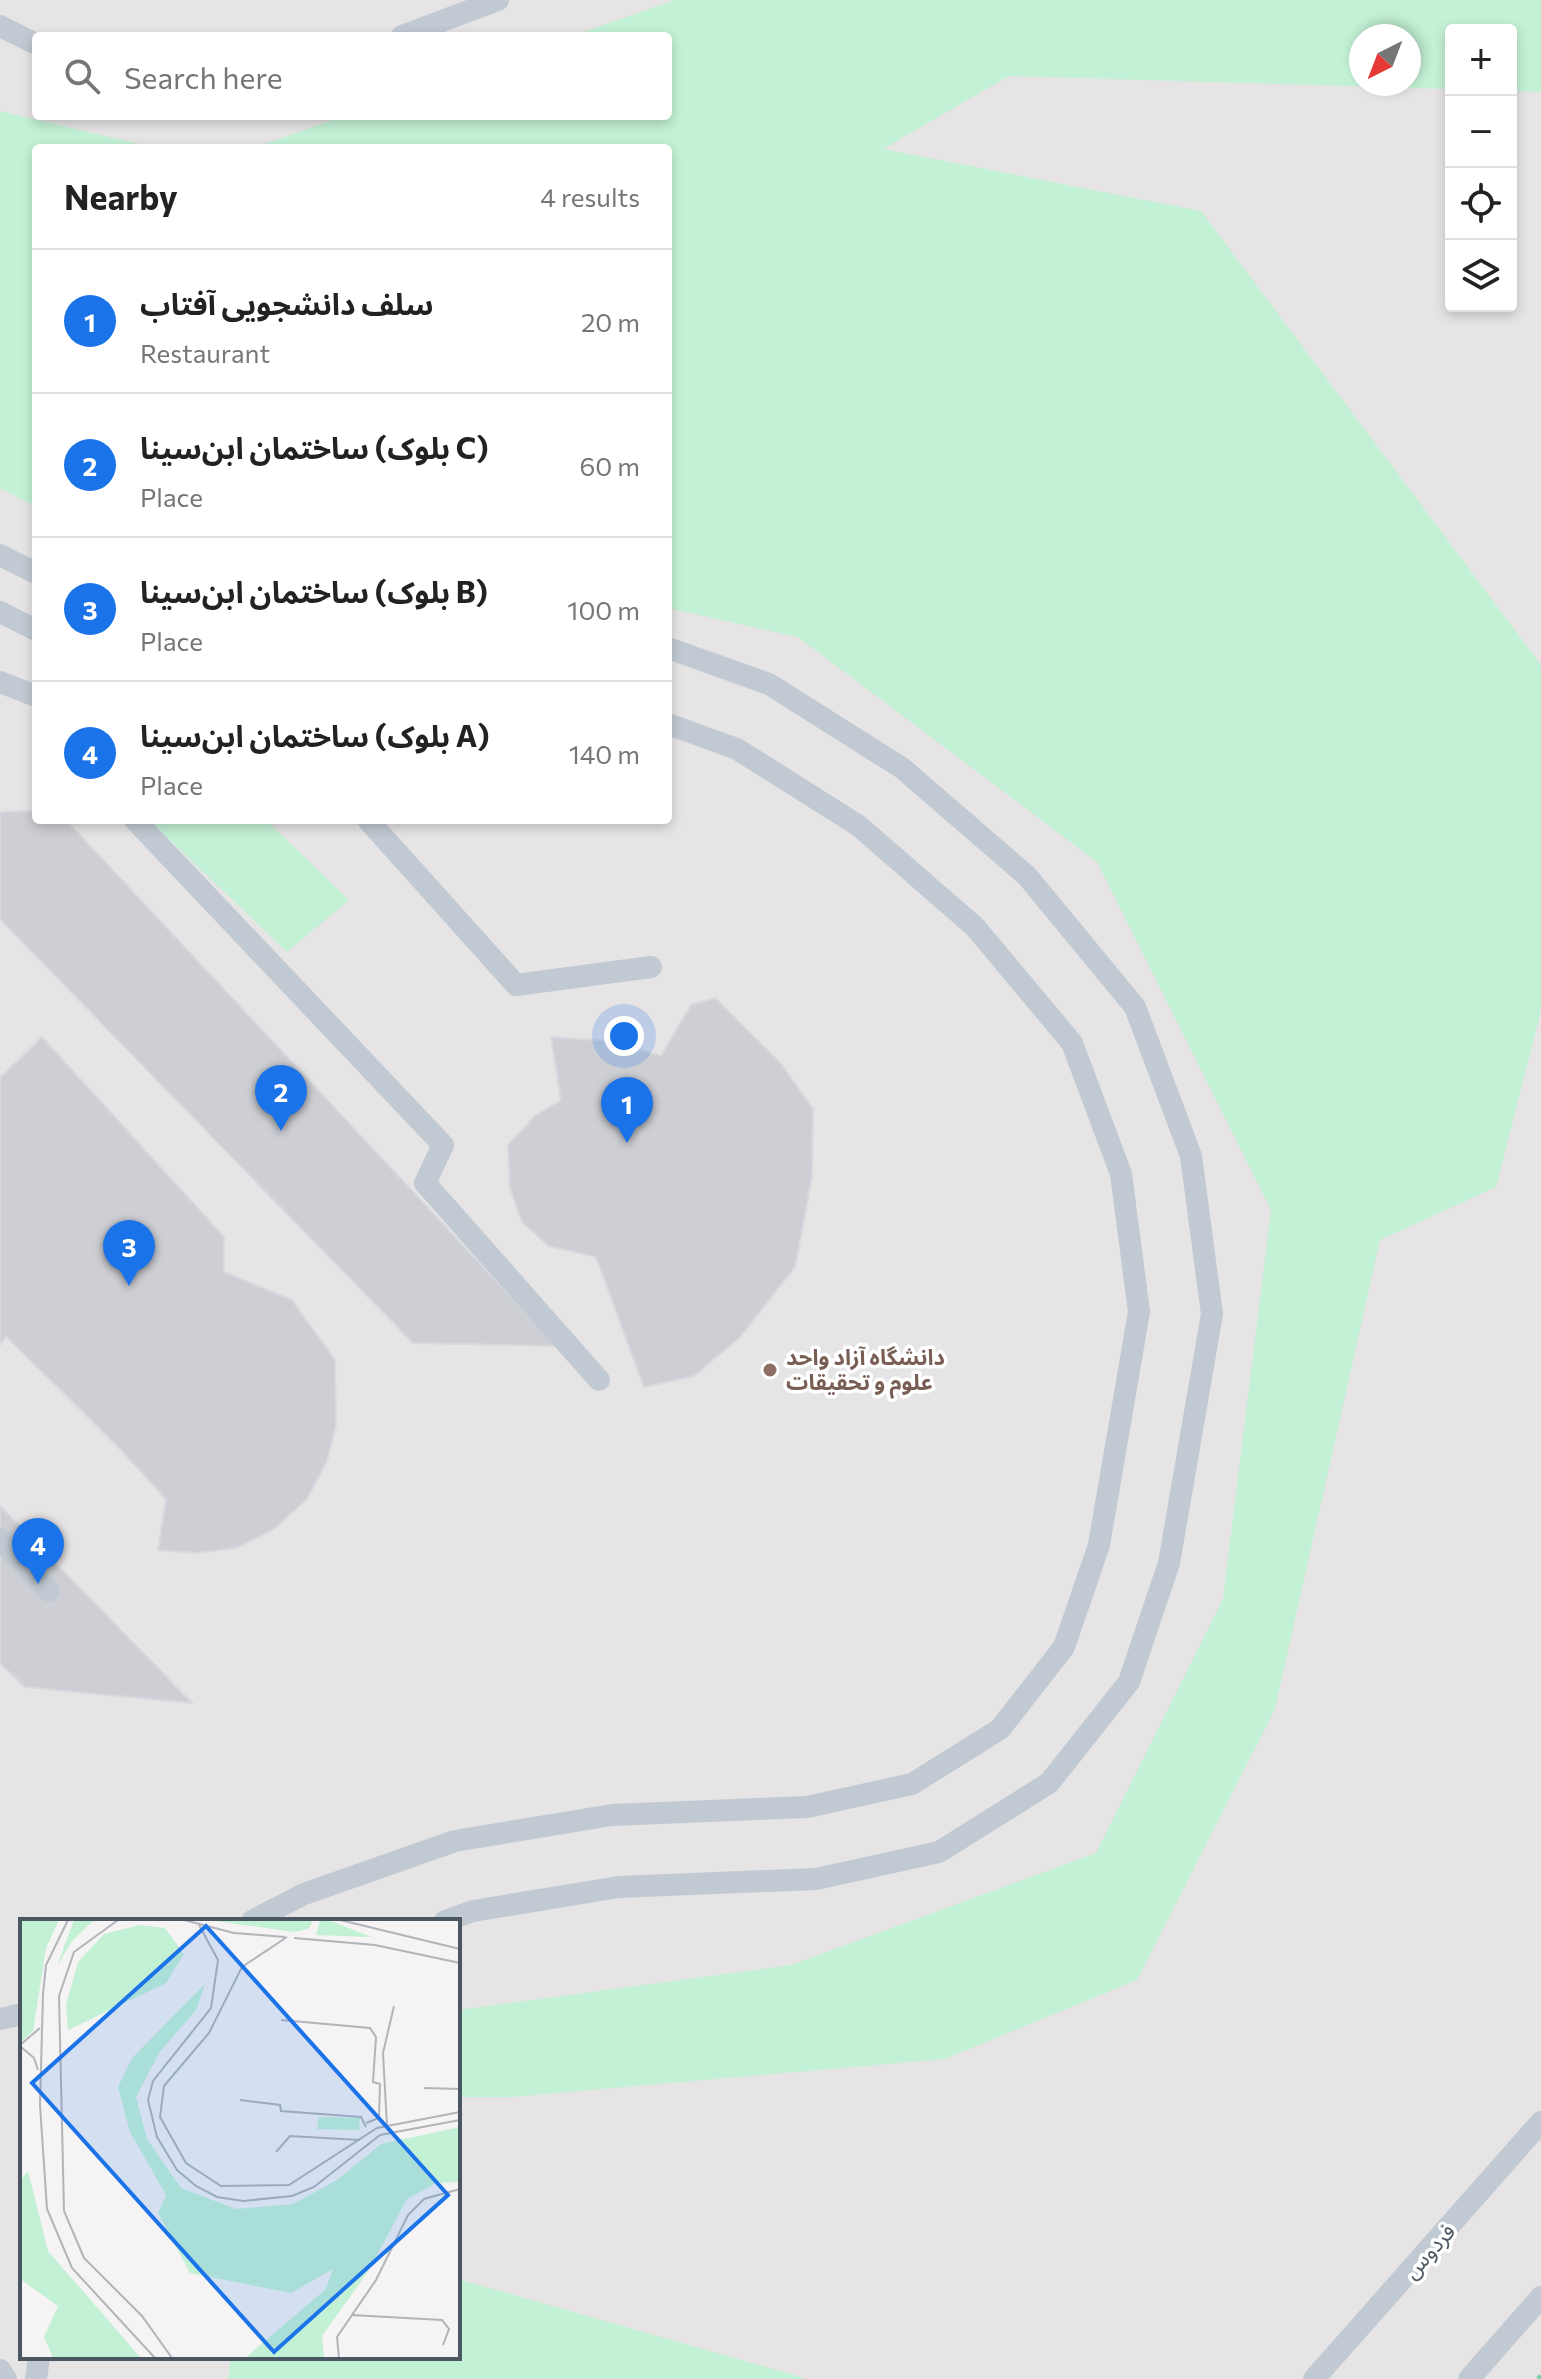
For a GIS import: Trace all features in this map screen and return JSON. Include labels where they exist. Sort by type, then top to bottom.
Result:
[{"type":"lane","points":[[413,32],[498,0]]},
{"type":"lane","points":[[0,26],[32,42]]},
{"type":"lane","points":[[0,555],[32,571]]},
{"type":"lane","points":[[0,612],[32,628]]},
{"type":"lane","points":[[451,1919],[473,1911],[619,1887],[816,1879],[939,1852],[1049,1783],[1129,1682],[1169,1563],[1212,1314],[1191,1156],[1135,1007],[1027,876],[902,768],[769,684],[672,649]]},
{"type":"lane","points":[[0,682],[32,694]]},
{"type":"lane","points":[[256,1919],[304,1894],[455,1841],[612,1815],[807,1807],[912,1784],[1000,1729],[1064,1647],[1099,1545],[1139,1312],[1121,1174],[1072,1043],[975,927],[859,826],[737,749],[672,725]]},
{"type":"lane","points":[[139,824],[443,1145],[425,1183],[599,1380]]},
{"type":"lane","points":[[372,824],[516,985],[651,967]]},
{"type":"lane","points":[[0,1539],[49,1591]]},
{"type":"lane","points":[[0,2019],[20,2014]]},
{"type":"lane","name":"فردوس","points":[[1314,2379],[1541,2122]]},
{"type":"lane","points":[[1473,2376],[1541,2297]]},
{"type":"lane","points":[[36,2379],[39,2359]]},
{"type":"lane","points":[[0,2370],[6,2379]]},
{"type":"shaded area","name":"دانشگاه آزاد واحد علوم و تحقیقات","points":[[0,0],[1541,0],[1541,2379],[0,2379]]},
{"type":"green space","points":[[675,0],[1541,0],[1541,92],[1517,91],[1517,24],[1445,24],[1445,89],[1421,88],[1421,24],[1349,24],[1349,86],[1009,76],[883,149],[1201,211],[1541,665],[1541,1011],[1496,1187],[1380,1240],[1275,1709],[1137,1980],[945,2059],[511,2097],[460,2097],[460,2010],[791,1965],[1096,1853],[1223,1599],[1271,1210],[1097,862],[798,637],[672,609],[672,144],[264,144],[333,120],[672,120],[672,32],[583,32]]},
{"type":"green space","points":[[0,111],[139,144],[32,144],[32,505],[0,488]]},
{"type":"green space","points":[[153,824],[270,824],[349,900],[287,952]]},
{"type":"green space","points":[[460,2280],[807,2379],[228,2379],[231,2359],[460,2359]]},
{"type":"building","points":[[32,811],[32,824],[70,824],[557,1346],[413,1343],[0,919],[0,812]]},
{"type":"building","points":[[715,998],[781,1064],[813,1109],[812,1177],[795,1267],[739,1338],[694,1376],[644,1387],[596,1257],[549,1246],[522,1222],[510,1188],[508,1145],[535,1116],[561,1100],[551,1037],[610,1041],[661,1056],[691,1005]]},
{"type":"building","points":[[42,1037],[224,1237],[224,1272],[292,1300],[335,1360],[336,1425],[327,1461],[307,1499],[273,1530],[236,1548],[197,1553],[158,1550],[166,1499],[6,1336],[0,1345],[0,1078]]},
{"type":"building","points":[[0,1506],[192,1703],[25,1687],[0,1663]]},
{"type":"place","name":"ساختمان ابن‌سینا (بلوک C)","points":[[281,1131]]},
{"type":"place","name":"سلف دانشجویی آفتاب","points":[[627,1143]]},
{"type":"place","name":"ساختمان ابن‌سینا (بلوک B)","points":[[129,1286]]},
{"type":"place","name":"دانشگاه آزاد واحد علوم و تحقیقات","points":[[770,1370]]},
{"type":"place","name":"ساختمان ابن‌سینا (بلوک A)","points":[[38,1584]]}]
